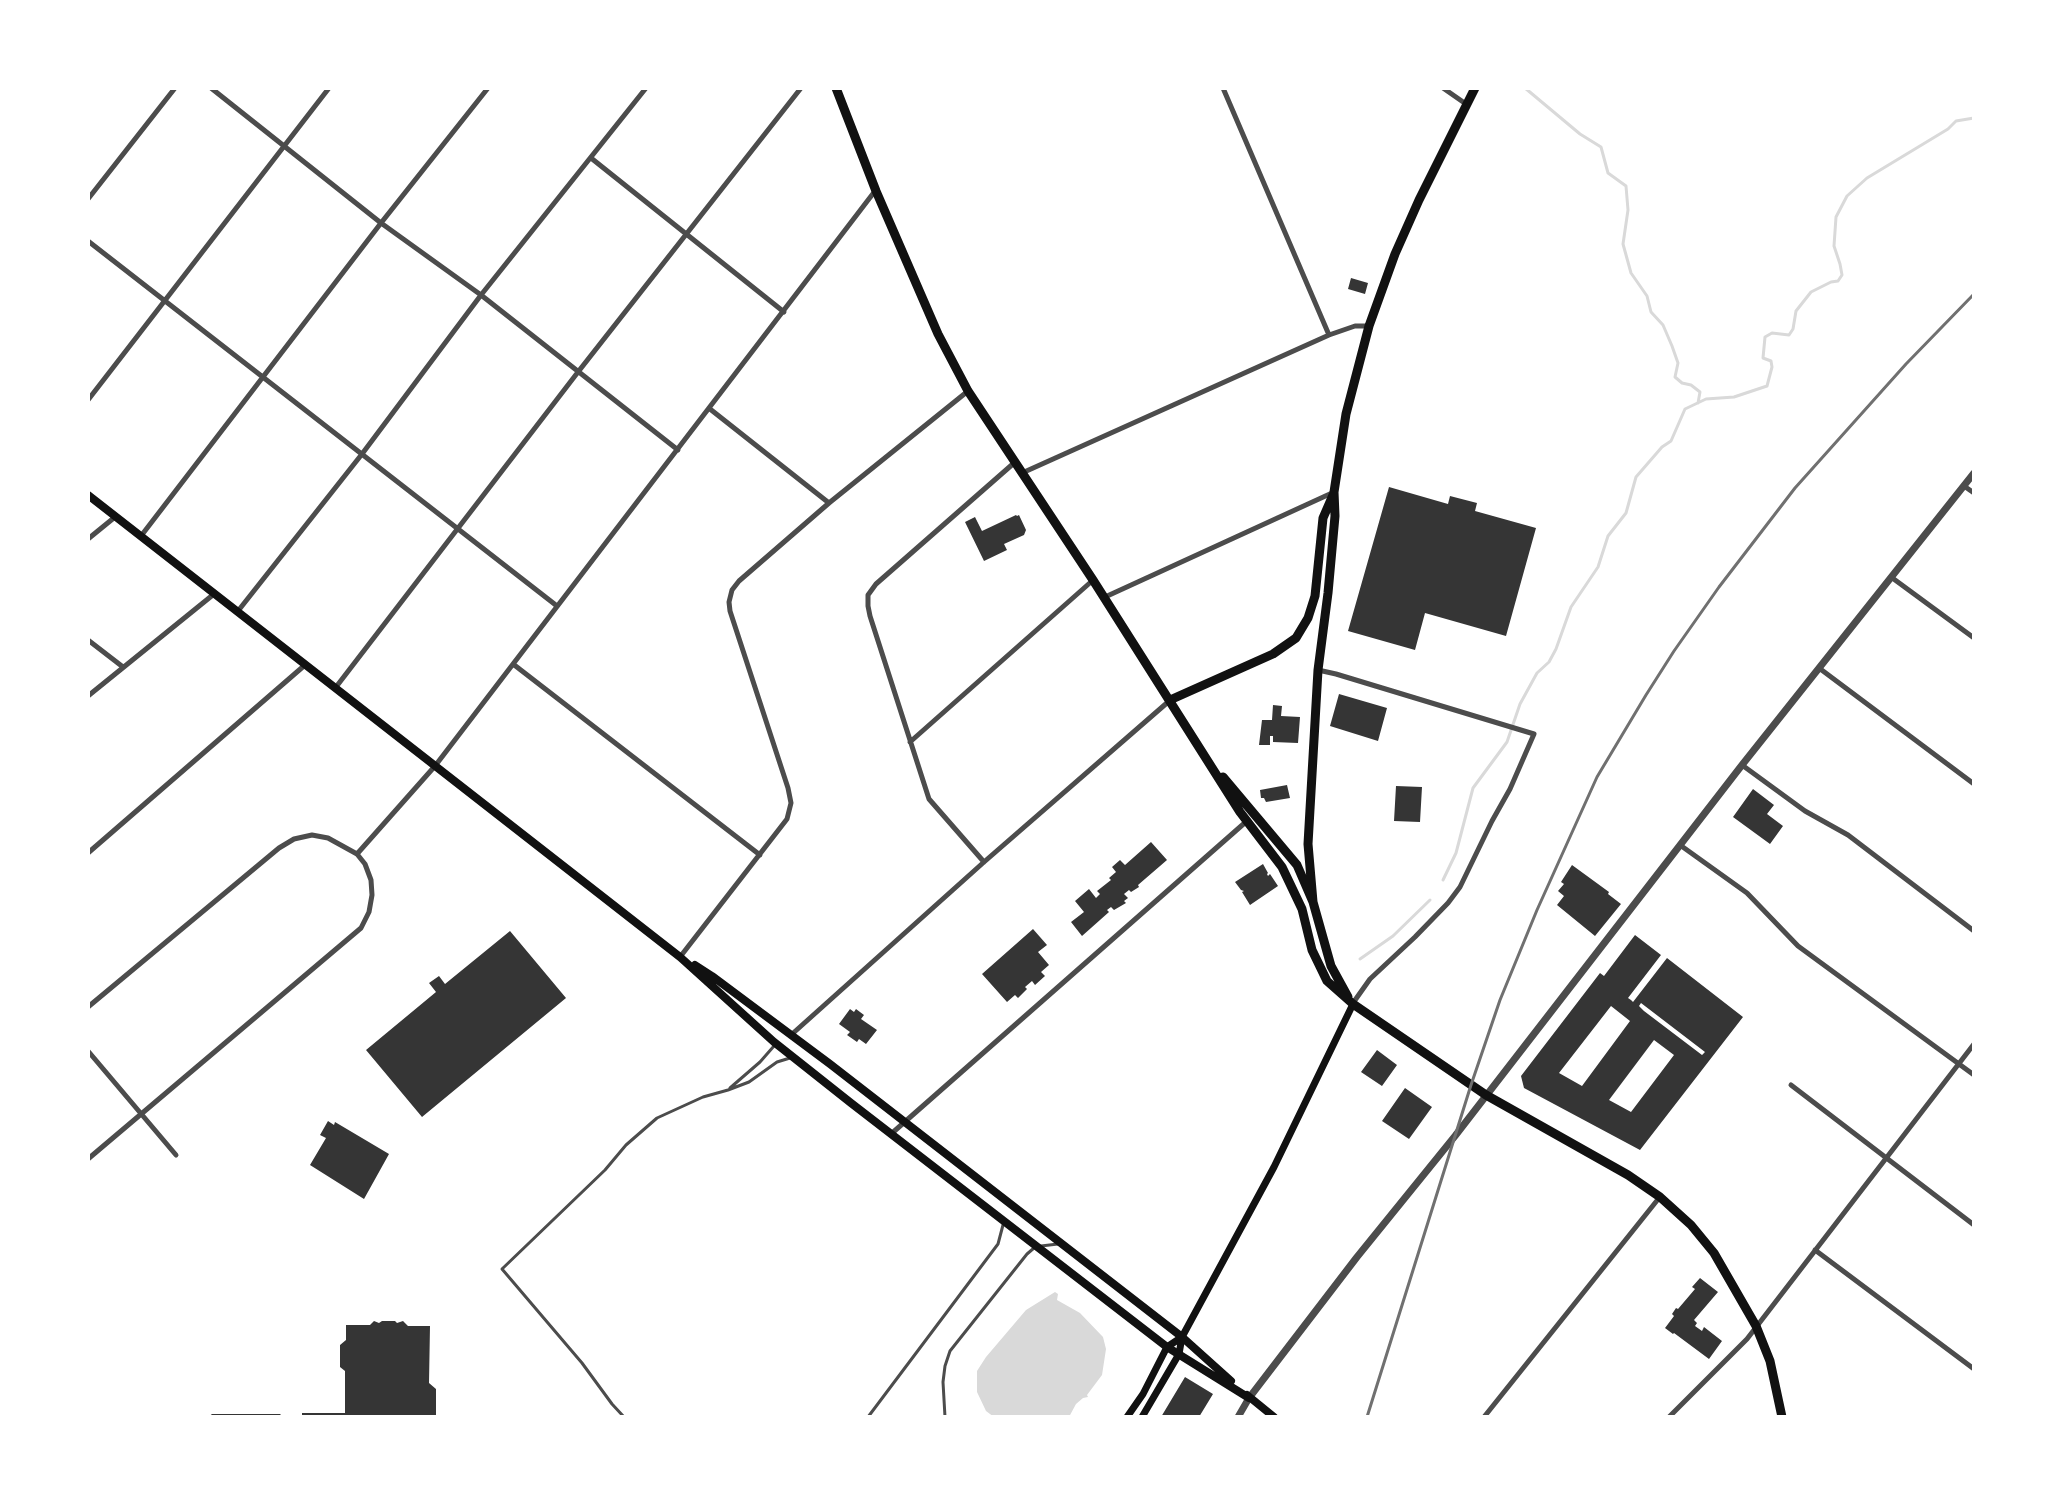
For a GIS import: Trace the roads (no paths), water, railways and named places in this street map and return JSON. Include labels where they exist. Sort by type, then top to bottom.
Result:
[{"type":"highway","points":[[836,88],[876,191],[938,334],[968,391],[1198,746],[1251,818],[1282,867],[1302,909],[1312,950],[1327,981],[1353,1004],[1486,1095],[1638,1182],[1691,1225],[1714,1253],[1756,1326],[1770,1361],[1782,1417]]},
{"type":"highway","points":[[1313,902],[1308,844],[1318,670],[1335,516],[1334,492],[1346,414],[1369,326],[1405,231],[1475,88]]},
{"type":"highway","points":[[1170,700],[1273,654],[1296,638],[1308,618],[1315,596],[1323,518],[1334,492]]},
{"type":"highway","points":[[1251,818],[1297,865],[1313,902],[1331,966],[1353,1004]]},
{"type":"main road","points":[[88,495],[680,957],[793,1057],[1036,1247],[1167,1347],[1249,1398]]},
{"type":"main road","points":[[680,957],[712,976],[776,1023],[1062,1244],[1182,1337],[1274,1417]]},
{"type":"main road","points":[[1142,1417],[1179,1354],[1182,1337],[1274,1167],[1353,1004]]},
{"type":"main road","points":[[1127,1417],[1143,1394],[1167,1347],[1182,1337]]},
{"type":"street","points":[[88,199],[175,88]]},
{"type":"street","points":[[211,88],[381,223],[481,295],[678,450]]},
{"type":"street","points":[[88,400],[329,88]]},
{"type":"street","points":[[141,537],[488,88]]},
{"type":"street","points":[[237,611],[362,454],[481,295],[646,88]]},
{"type":"street","points":[[336,687],[801,88]]},
{"type":"street","points":[[1223,88],[1329,335]]},
{"type":"street","points":[[1443,88],[1467,105]]},
{"type":"street","points":[[591,158],[784,312]]},
{"type":"street","points":[[357,854],[435,766],[876,191]]},
{"type":"street","points":[[88,241],[557,606]]},
{"type":"street","points":[[1022,473],[1329,335],[1355,326],[1369,326]]},
{"type":"street","points":[[680,957],[787,819],[791,803],[730,611],[732,590],[829,503],[968,391]]},
{"type":"street","points":[[710,409],[829,503]]},
{"type":"street","points":[[984,862],[929,799],[870,616],[868,595],[876,584],[1015,462]]},
{"type":"street","points":[[1238,1417],[1249,1398],[1357,1257],[1974,473]]},
{"type":"street","points":[[1964,486],[1974,493]]},
{"type":"street","points":[[1104,597],[1334,492]]},
{"type":"street","points":[[88,539],[116,516]]},
{"type":"street","points":[[1891,577],[1974,638]]},
{"type":"street","points":[[910,742],[1093,580]]},
{"type":"street","points":[[88,696],[214,594]]},
{"type":"street","points":[[88,640],[123,667]]},
{"type":"street","points":[[88,853],[306,664]]},
{"type":"street","points":[[513,664],[760,855]]},
{"type":"street","points":[[1819,668],[1974,784]]},
{"type":"street","points":[[1318,670],[1534,734],[1460,887],[1433,919],[1370,979],[1353,1004]]},
{"type":"street","points":[[791,1035],[1170,700]]},
{"type":"street","points":[[1742,765],[1805,811],[1848,835],[1974,931]]},
{"type":"street","points":[[891,1134],[1251,818]]},
{"type":"street","points":[[88,1007],[279,848],[294,839],[312,835],[328,838],[357,854],[365,864],[372,895],[369,912],[361,928],[88,1159]]},
{"type":"street","points":[[1680,845],[1747,893],[1798,946],[1974,1075]]},
{"type":"street","points":[[1669,1417],[1747,1339],[1974,1044]]},
{"type":"street","points":[[88,1051],[176,1155]]},
{"type":"street","points":[[1791,1085],[1974,1225]]},
{"type":"street","points":[[1484,1417],[1660,1197]]},
{"type":"street","points":[[1815,1250],[1974,1369]]},
{"type":"lane","points":[[728,1090],[776,1043],[776,1023]]},
{"type":"lane","points":[[624,1417],[502,1269],[657,1118],[703,1097],[749,1082],[777,1062],[793,1057]]},
{"type":"lane","points":[[868,1417],[998,1244],[1004,1221]]},
{"type":"lane","points":[[945,1417],[943,1382],[950,1351],[1027,1254],[1036,1247],[1062,1244]]},
{"type":"waterway","points":[[1525,88],[1580,134],[1601,147],[1608,173],[1626,186],[1628,210],[1623,244],[1631,273],[1647,296],[1651,312],[1663,325],[1672,346],[1678,363],[1675,377],[1700,392],[1698,403]]},
{"type":"waterway","points":[[1443,880],[1456,853],[1473,788],[1507,742],[1520,704],[1537,673],[1549,662],[1556,649],[1571,607],[1598,567],[1608,536],[1626,513],[1636,477],[1671,441],[1685,409],[1706,399],[1734,397],[1767,386],[1772,367],[1771,361],[1763,358],[1765,337],[1772,333],[1789,335],[1796,311],[1811,292],[1838,281],[1842,275],[1834,246],[1836,217],[1847,196],[1867,178],[1948,129],[1956,121],[1974,118]]},
{"type":"waterway","points":[[1360,959],[1393,936],[1430,900]]},
{"type":"railway","points":[[1367,1417],[1500,1000],[1597,777],[1674,651],[1795,488],[1906,364],[1974,294]]}]
